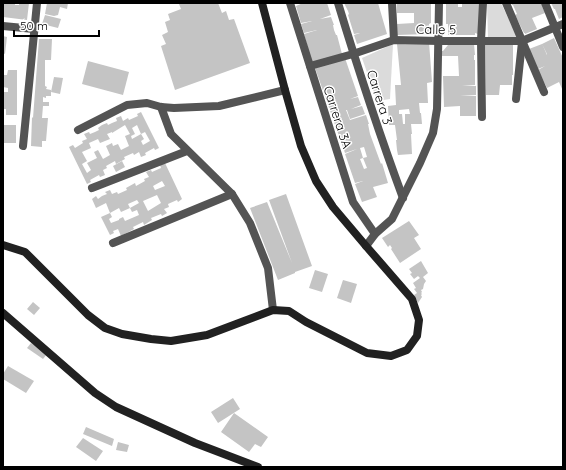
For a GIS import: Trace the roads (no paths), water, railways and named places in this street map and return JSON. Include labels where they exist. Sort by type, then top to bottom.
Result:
[{"type":"main road","points":[[3,245],[25,252],[88,315],[105,328],[122,334],[171,341],[207,335],[273,310],[289,311],[306,322],[367,353],[391,356],[407,350],[418,336],[419,320],[412,299],[333,207],[316,181],[301,146],[262,3]]},
{"type":"main road","points":[[3,313],[95,393],[116,407],[195,443],[258,467]]},
{"type":"street","points":[[23,146],[37,3]]},
{"type":"street","name":"Carrera 3A","points":[[290,3],[353,202],[375,234]]},
{"type":"street","name":"Carrera 3","points":[[338,3],[353,54],[403,198]]},
{"type":"street","points":[[392,3],[394,40]]},
{"type":"street","points":[[366,246],[375,234],[392,219],[433,133],[437,109],[440,3]]},
{"type":"street","points":[[482,117],[481,40],[483,3]]},
{"type":"street","points":[[506,3],[544,92]]},
{"type":"street","points":[[545,3],[559,26],[563,47]]},
{"type":"street","points":[[3,26],[34,29]]},
{"type":"street","name":"Calle 5","points":[[310,66],[353,54],[394,40],[522,41],[559,26]]},
{"type":"street","points":[[516,99],[522,41]]},
{"type":"street","points":[[78,130],[127,105],[147,103],[161,107],[174,108],[219,106],[285,90]]},
{"type":"street","points":[[161,107],[171,134],[232,194],[250,223],[268,268],[273,310]]},
{"type":"street","points":[[92,188],[187,151]]},
{"type":"street","points":[[113,243],[232,194]]}]
